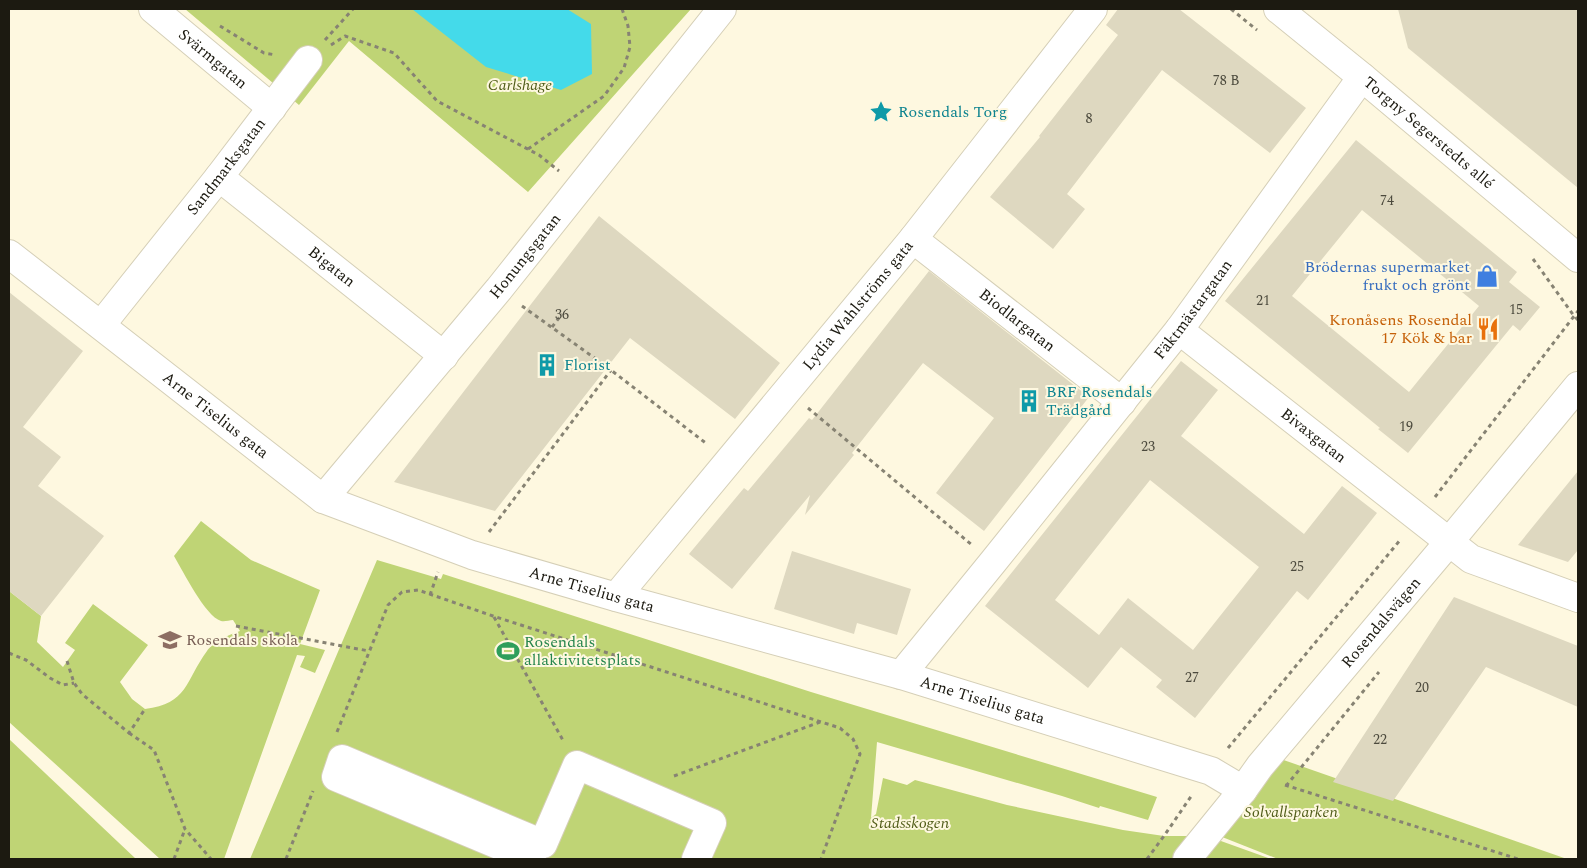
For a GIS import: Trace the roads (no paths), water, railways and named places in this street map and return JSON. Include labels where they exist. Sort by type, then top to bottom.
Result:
[{"type":"street","name":"Svärmgatan","points":[[153,9],[272,108]]},
{"type":"street","name":"Lydia Wahlströms gata","points":[[616,597],[913,239],[1093,9]]},
{"type":"street","name":"Torgny Segerstedts allé","points":[[1278,9],[1578,258]]},
{"type":"street","name":"Honungsgatan","points":[[323,499],[444,356],[720,10]]},
{"type":"street","name":"Sandmarksgatan","points":[[101,325],[219,177],[308,60]]},
{"type":"street","name":"Fäktmästargatan","points":[[901,675],[1179,330],[1362,77]]},
{"type":"street","name":"Bigatan","points":[[219,177],[444,356]]},
{"type":"street","name":"Biodlargatan","points":[[913,239],[1122,402]]},
{"type":"street","name":"Arne Tiselius gata","points":[[9,254],[323,499],[472,555],[616,597],[901,675],[1211,771],[1243,790]]},
{"type":"street","name":"Bivaxgatan","points":[[1179,330],[1449,542]]},
{"type":"street","name":"Rosendalsvägen","points":[[1187,859],[1260,766],[1578,386]]},
{"type":"street","points":[[1449,542],[1471,560],[1578,598]]},
{"type":"street","points":[[532,859],[336,777],[342,759],[543,844],[577,766],[712,823],[696,859]]},
{"type":"water","points":[[412,9],[567,9],[591,24],[592,74],[561,90],[486,67]]},
{"type":"place","name":"Rosendals Torg","points":[[881,112]]},
{"type":"place","name":"Brödernas supermarket frukt och grönt","points":[[1487,276]]},
{"type":"place","name":"Kronåsens Rosendal 17 Kök & bar","points":[[1488,329]]},
{"type":"place","name":"Florist","points":[[547,365]]},
{"type":"place","name":"BRF Rosendals Trädgård","points":[[1029,401]]},
{"type":"place","name":"Rosendals skola","points":[[170,640]]},
{"type":"place","name":"Rosendals allaktivitetsplats","points":[[508,651]]},
{"type":"park label","name":"Carlshage","points":[[520,85]]},
{"type":"park label","name":"Solvallsparken","points":[[1291,812]]},
{"type":"park label","name":"Stadsskogen","points":[[910,823]]}]
